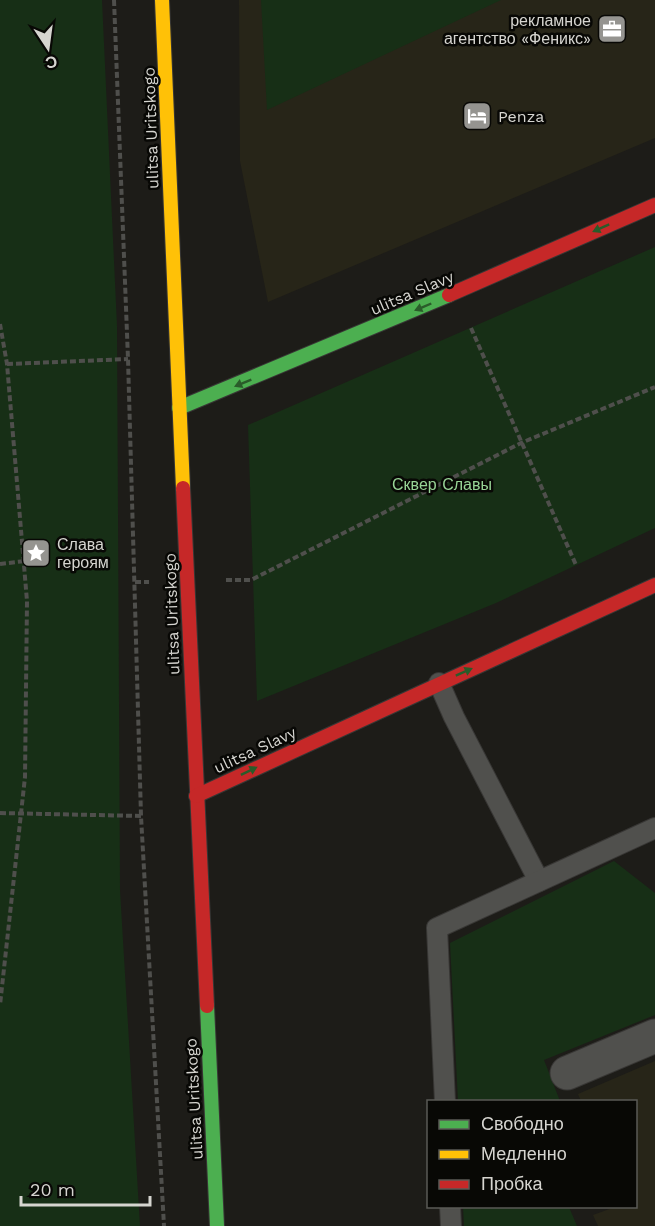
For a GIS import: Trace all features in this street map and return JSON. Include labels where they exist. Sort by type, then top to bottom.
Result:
[{"type":"main road","name":"ulitsa Uritskogo","points":[[162,0],[216,1226]]},
{"type":"main road","name":"ulitsa Slavy","points":[[179,408],[438,300],[655,205]]},
{"type":"main road","name":"ulitsa Slavy","points":[[196,796],[655,585]]},
{"type":"street","points":[[567,1072],[655,1036]]},
{"type":"lane","points":[[440,683],[454,717],[539,881]]},
{"type":"lane","points":[[445,1100],[437,928],[655,828]]},
{"type":"lane","points":[[450,1208],[451,1226]]},
{"type":"path","points":[[114,0],[128,360],[141,816],[164,1226]]},
{"type":"path","points":[[0,324],[7,364],[27,601],[25,777],[0,1005]]},
{"type":"path","points":[[471,328],[576,565]]},
{"type":"path","points":[[7,364],[128,360]]},
{"type":"path","points":[[251,580],[522,443],[655,387]]},
{"type":"path","points":[[0,564],[25,561]]},
{"type":"path","points":[[0,813],[141,816]]},
{"type":"shaded area","points":[[239,0],[655,0],[655,138],[268,302],[240,161]]},
{"type":"shaded area","points":[[655,1061],[655,1226],[598,1226],[593,1215],[612,1208],[637,1208],[637,1100],[581,1100],[578,1094]]},
{"type":"green space","points":[[0,0],[102,0],[117,326],[120,890],[140,1226],[0,1226]]},
{"type":"green space","points":[[261,0],[501,0],[267,110]]},
{"type":"green space","name":"Сквер Славы","points":[[655,247],[655,528],[496,603],[257,701],[248,425]]},
{"type":"green space","points":[[614,861],[655,893],[655,1015],[544,1060],[560,1100],[458,1100],[450,943]]},
{"type":"green space","points":[[463,1208],[569,1208],[577,1226],[464,1226]]},
{"type":"traffic: fast","points":[[179,408],[449,295]]},
{"type":"traffic: fast","points":[[207,1006],[217,1226]]},
{"type":"traffic: slow","points":[[162,0],[183,488]]},
{"type":"traffic: jam","points":[[449,295],[655,205]]},
{"type":"traffic: jam","points":[[183,488],[207,1006]]},
{"type":"traffic: jam","points":[[196,796],[655,585]]},
{"type":"place","name":"рекламное агентство «Феникс»","points":[[612,29]]},
{"type":"place","name":"Penza","points":[[477,116]]},
{"type":"place","name":"Слава героям","points":[[36,553]]}]
